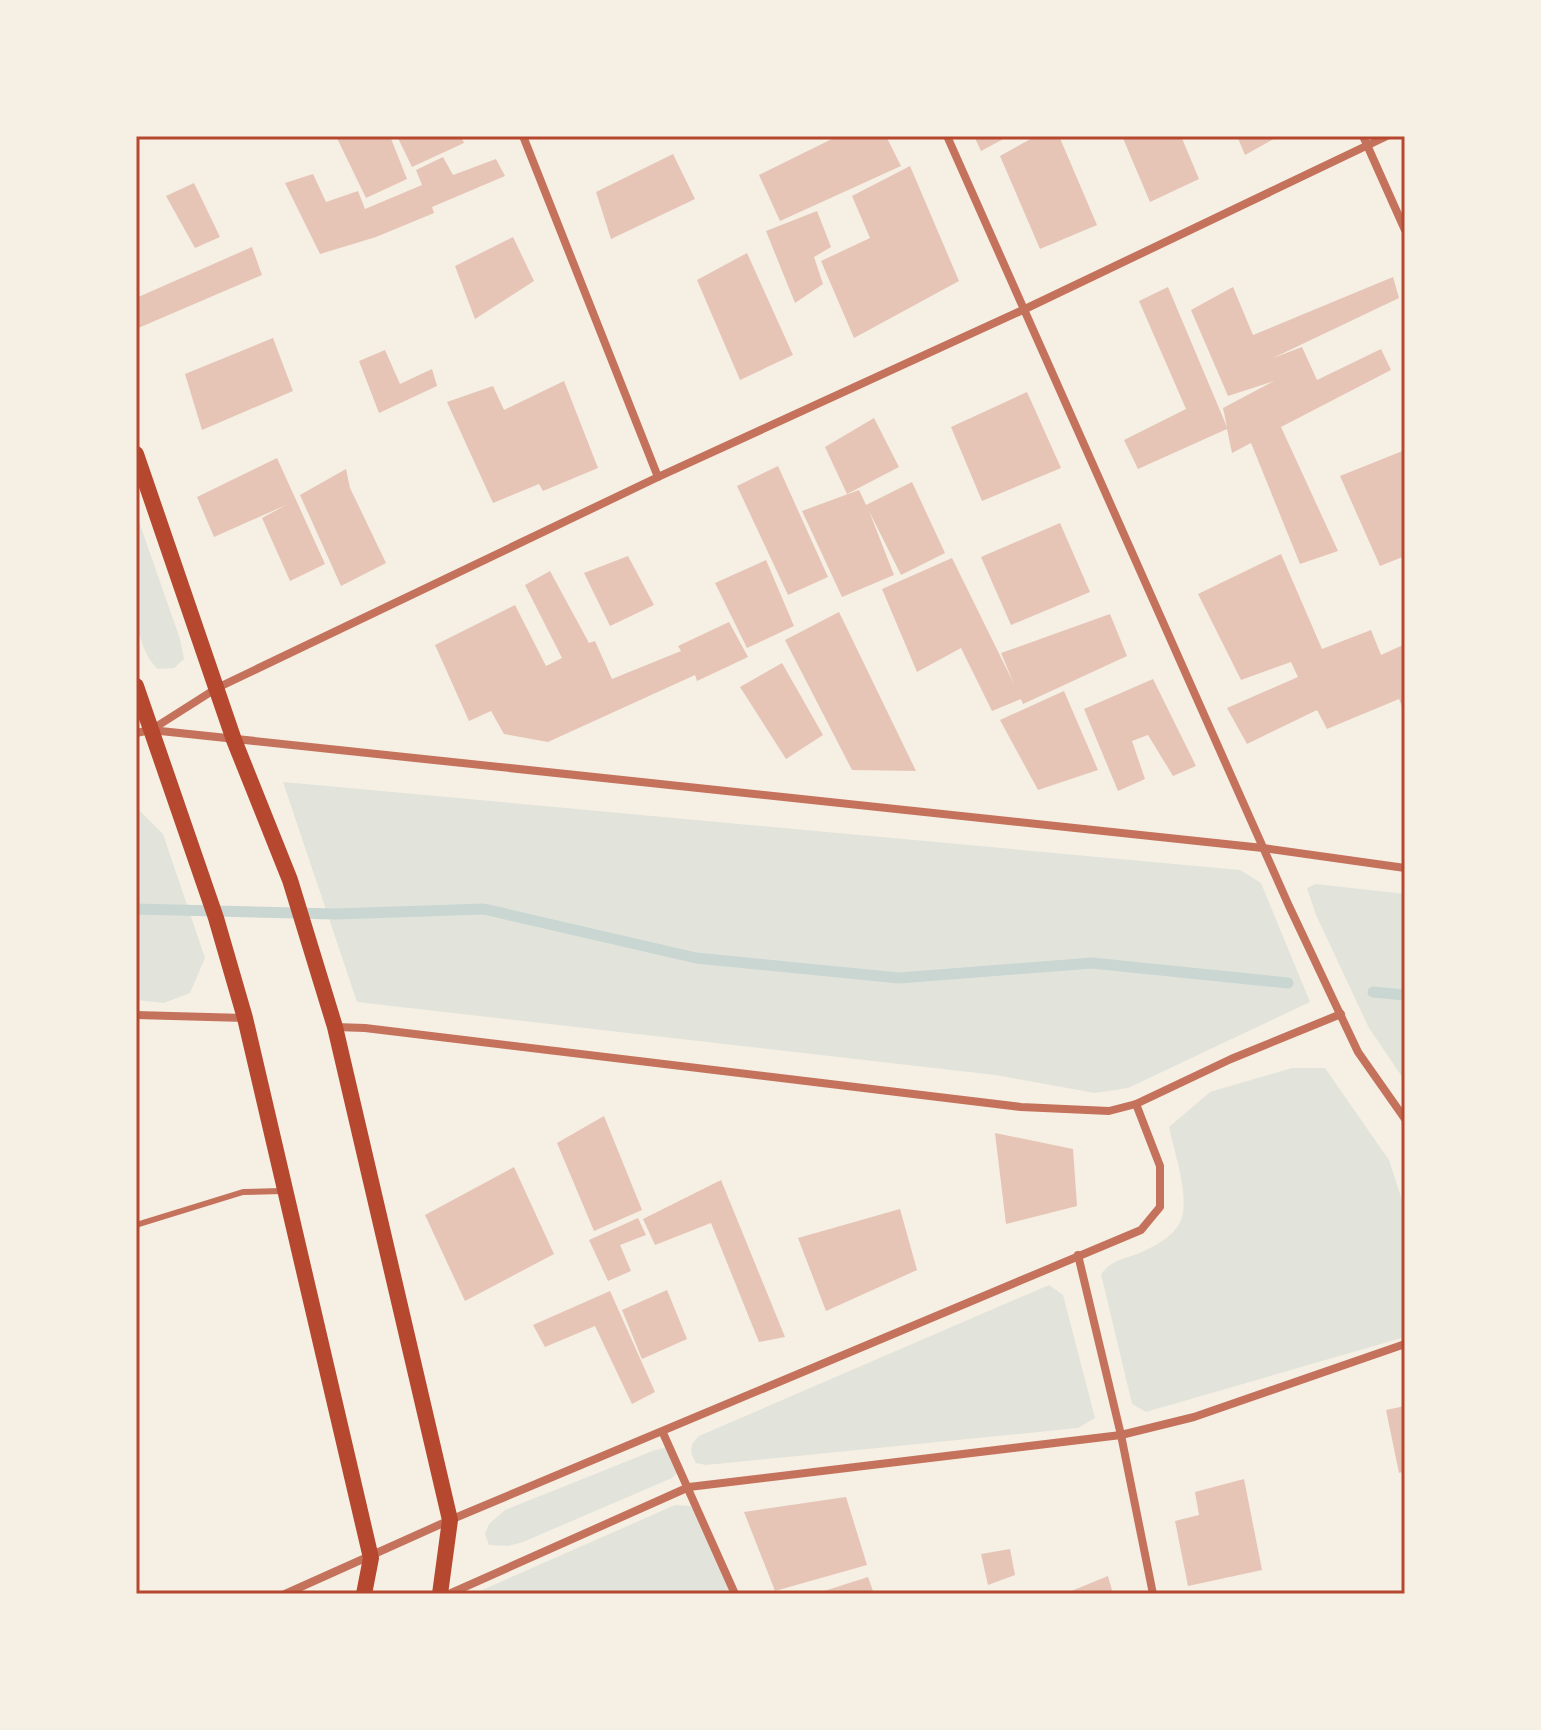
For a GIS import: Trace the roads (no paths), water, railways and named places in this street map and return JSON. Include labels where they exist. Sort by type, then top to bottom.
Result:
[{"type":"main road","points":[[136,454],[234,740],[290,880],[335,1027],[450,1520],[440,1594]]},
{"type":"main road","points":[[136,686],[144,731],[216,918],[245,1018],[371,1558],[364,1594]]},
{"type":"street","points":[[523,136],[658,477]]},
{"type":"street","points":[[947,136],[1263,848],[1358,1052],[1405,1119]]},
{"type":"street","points":[[1363,136],[1405,230]]},
{"type":"street","points":[[144,731],[217,688],[658,477],[1025,309],[1387,136]]},
{"type":"street","points":[[144,731],[1263,848],[1405,868]]},
{"type":"street","points":[[335,1027],[365,1028],[1021,1107],[1109,1111],[1136,1104],[1231,1059],[1341,1014]]},
{"type":"street","points":[[136,1015],[245,1018]]},
{"type":"street","points":[[285,1594],[450,1520],[1141,1230],[1160,1207],[1160,1166],[1136,1104]]},
{"type":"street","points":[[1078,1255],[1121,1435],[1153,1594]]},
{"type":"street","points":[[449,1594],[689,1487],[1121,1435],[1194,1417],[1405,1344]]},
{"type":"street","points":[[663,1433],[735,1594]]},
{"type":"lane","points":[[136,1225],[243,1192],[286,1191]]},
{"type":"waterway","points":[[136,909],[335,914],[484,909],[696,958],[899,978],[1092,963],[1288,983]]},
{"type":"waterway","points":[[1373,992],[1405,995]]}]
